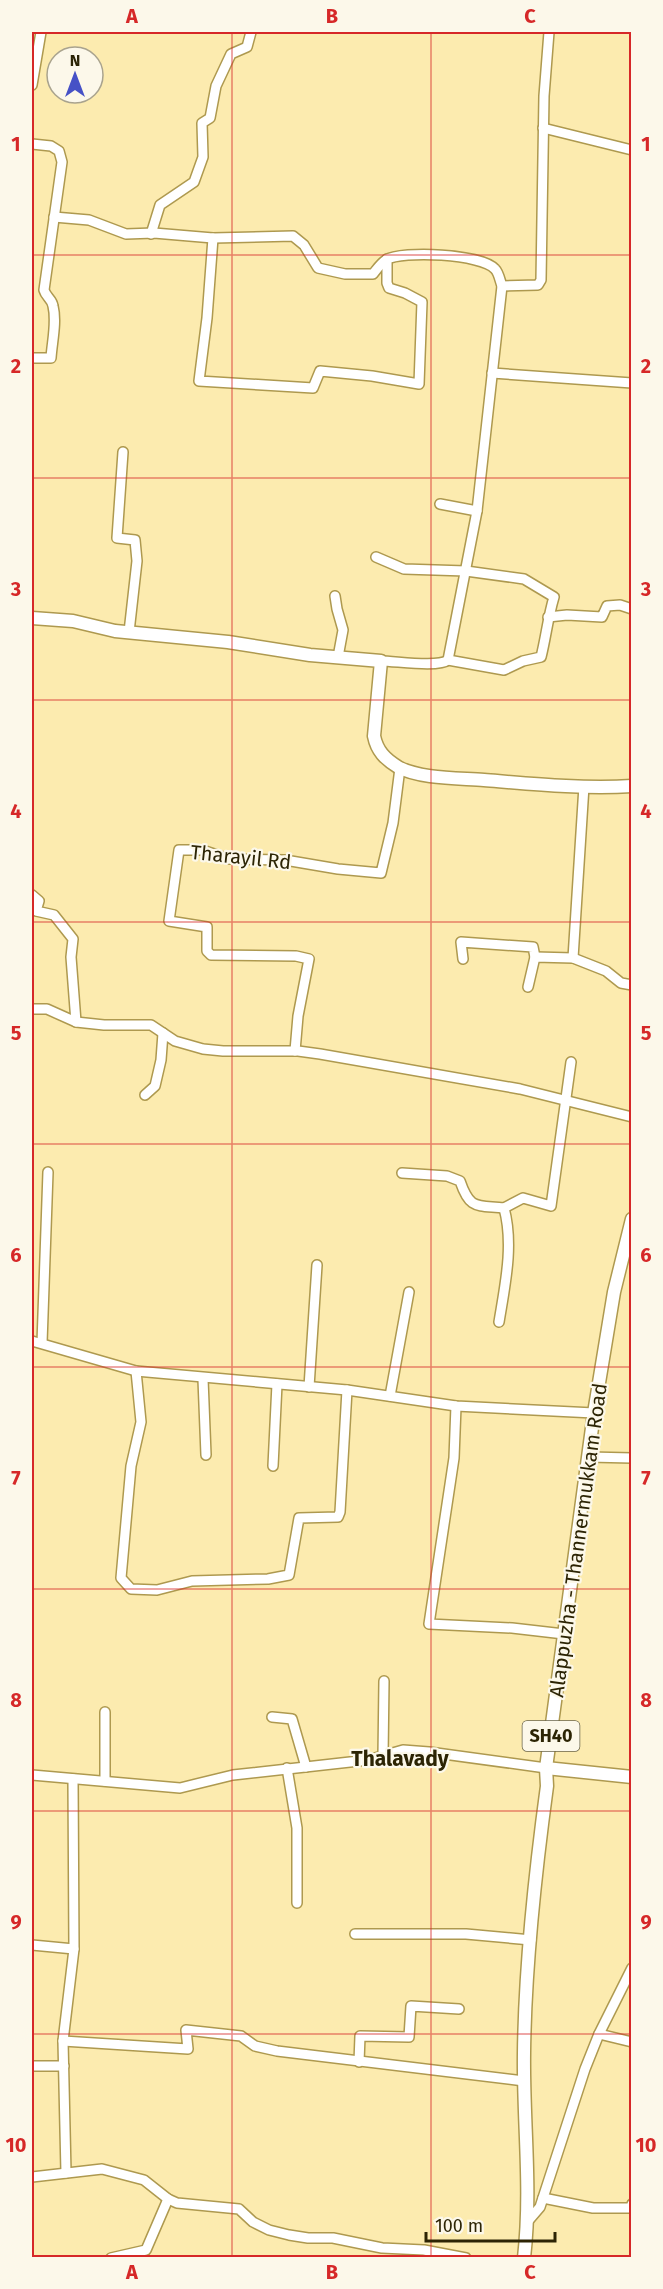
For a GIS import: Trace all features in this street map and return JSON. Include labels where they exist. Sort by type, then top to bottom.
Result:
[{"type":"main road","points":[[32,618],[73,621],[129,633],[228,642],[381,661],[374,736],[376,747],[382,755],[400,768],[428,775],[461,778],[584,786],[632,786]]},
{"type":"main road","name":"Alappuzha - Thannermukkam Road","points":[[524,2258],[528,2221],[528,2155],[524,2081],[525,2010],[547,1786],[546,1768],[594,1413],[614,1292],[632,1219]]},
{"type":"main road","points":[[546,1768],[632,1777]]},
{"type":"street","points":[[32,85],[41,32]]},
{"type":"street","points":[[151,234],[160,204],[194,182],[203,157],[202,123],[210,118],[216,86],[231,54],[247,46],[250,32]]},
{"type":"street","points":[[502,286],[538,285],[541,280],[543,128],[549,32]]},
{"type":"street","points":[[543,128],[632,150]]},
{"type":"street","points":[[32,144],[51,146],[59,150],[62,162],[44,290],[45,295],[52,302],[54,317],[51,358],[32,358]]},
{"type":"street","points":[[54,217],[89,220],[126,234],[213,238],[293,236],[304,245],[318,268],[345,274],[373,274],[387,259],[425,254],[454,255],[489,265],[495,269],[502,286],[477,511],[448,660]]},
{"type":"street","points":[[213,238],[207,318],[199,381],[313,388],[320,371],[372,375],[420,384],[422,303],[405,293],[389,288],[387,259]]},
{"type":"street","points":[[492,373],[632,383]]},
{"type":"street","points":[[123,452],[117,538],[135,540],[137,561],[129,633]]},
{"type":"street","points":[[440,504],[477,511]]},
{"type":"street","points":[[376,557],[404,569],[466,571],[524,579],[554,597],[541,657],[523,661],[504,670],[448,660],[444,663],[427,664],[381,661]]},
{"type":"street","points":[[335,596],[343,630],[338,657]]},
{"type":"street","points":[[548,617],[567,615],[602,617],[607,606],[620,605],[632,609]]},
{"type":"street","name":"Tharayil Rd","points":[[295,1051],[298,1016],[309,959],[297,956],[212,955],[207,951],[207,927],[169,921],[179,850],[202,850],[229,859],[285,861],[381,873],[393,823],[400,768]]},
{"type":"street","points":[[573,958],[584,786]]},
{"type":"street","points":[[32,895],[39,901],[36,911],[54,915],[73,939],[71,957],[76,1022]]},
{"type":"street","points":[[463,959],[461,942],[533,947],[535,957],[528,987]]},
{"type":"street","points":[[535,957],[573,958],[606,971],[621,983],[632,985]]},
{"type":"street","points":[[32,1009],[47,1009],[76,1022],[104,1025],[151,1025],[175,1041],[203,1049],[295,1051],[520,1089],[632,1117]]},
{"type":"street","points":[[144,1095],[155,1086],[161,1060],[163,1033]]},
{"type":"street","points":[[402,1173],[460,1181],[466,1198],[474,1204],[504,1208],[523,1198],[551,1206],[571,1062]]},
{"type":"street","points":[[42,1343],[48,1172]]},
{"type":"street","points":[[499,1322],[506,1279],[509,1227],[504,1208]]},
{"type":"street","points":[[309,1387],[317,1265]]},
{"type":"street","points":[[390,1396],[409,1292]]},
{"type":"street","points":[[32,1341],[136,1371],[347,1390],[456,1406],[594,1413]]},
{"type":"street","points":[[136,1371],[141,1422],[130,1466],[121,1578],[131,1589],[158,1590],[192,1581],[268,1579],[289,1575],[299,1518],[338,1517],[340,1512],[347,1390]]},
{"type":"street","points":[[203,1378],[206,1455]]},
{"type":"street","points":[[273,1466],[277,1384]]},
{"type":"street","points":[[456,1406],[454,1458],[429,1624],[512,1628],[564,1634]]},
{"type":"street","points":[[589,1457],[632,1458]]},
{"type":"street","points":[[383,1756],[384,1681]]},
{"type":"street","points":[[105,1712],[105,1781]]},
{"type":"street","points":[[272,1717],[291,1719],[306,1767]]},
{"type":"street","points":[[32,1775],[180,1788],[233,1775],[357,1762],[403,1750],[546,1768]]},
{"type":"street","points":[[287,1768],[297,1828],[297,1903]]},
{"type":"street","points":[[66,2173],[63,2042],[74,1949],[73,1779]]},
{"type":"street","points":[[355,1934],[466,1934],[531,1940]]},
{"type":"street","points":[[32,1945],[74,1949]]},
{"type":"street","points":[[528,2221],[540,2206],[585,2069],[599,2034],[632,1968]]},
{"type":"street","points":[[359,2062],[360,2036],[409,2037],[411,2006],[459,2009]]},
{"type":"street","points":[[63,2042],[188,2049],[186,2030],[241,2036],[255,2046],[278,2051],[524,2081]]},
{"type":"street","points":[[599,2034],[632,2042]]},
{"type":"street","points":[[32,2066],[64,2066]]},
{"type":"street","points":[[32,2177],[102,2169],[144,2180],[168,2199],[177,2203],[239,2209],[253,2222],[269,2230],[289,2235],[333,2238],[382,2248],[424,2250],[466,2258]]},
{"type":"street","points":[[543,2198],[592,2208],[631,2208],[632,2204]]},
{"type":"street","points":[[111,2258],[147,2250],[168,2199]]},
{"type":"district","name":"Thalavady","points":[[400,1759]]}]
